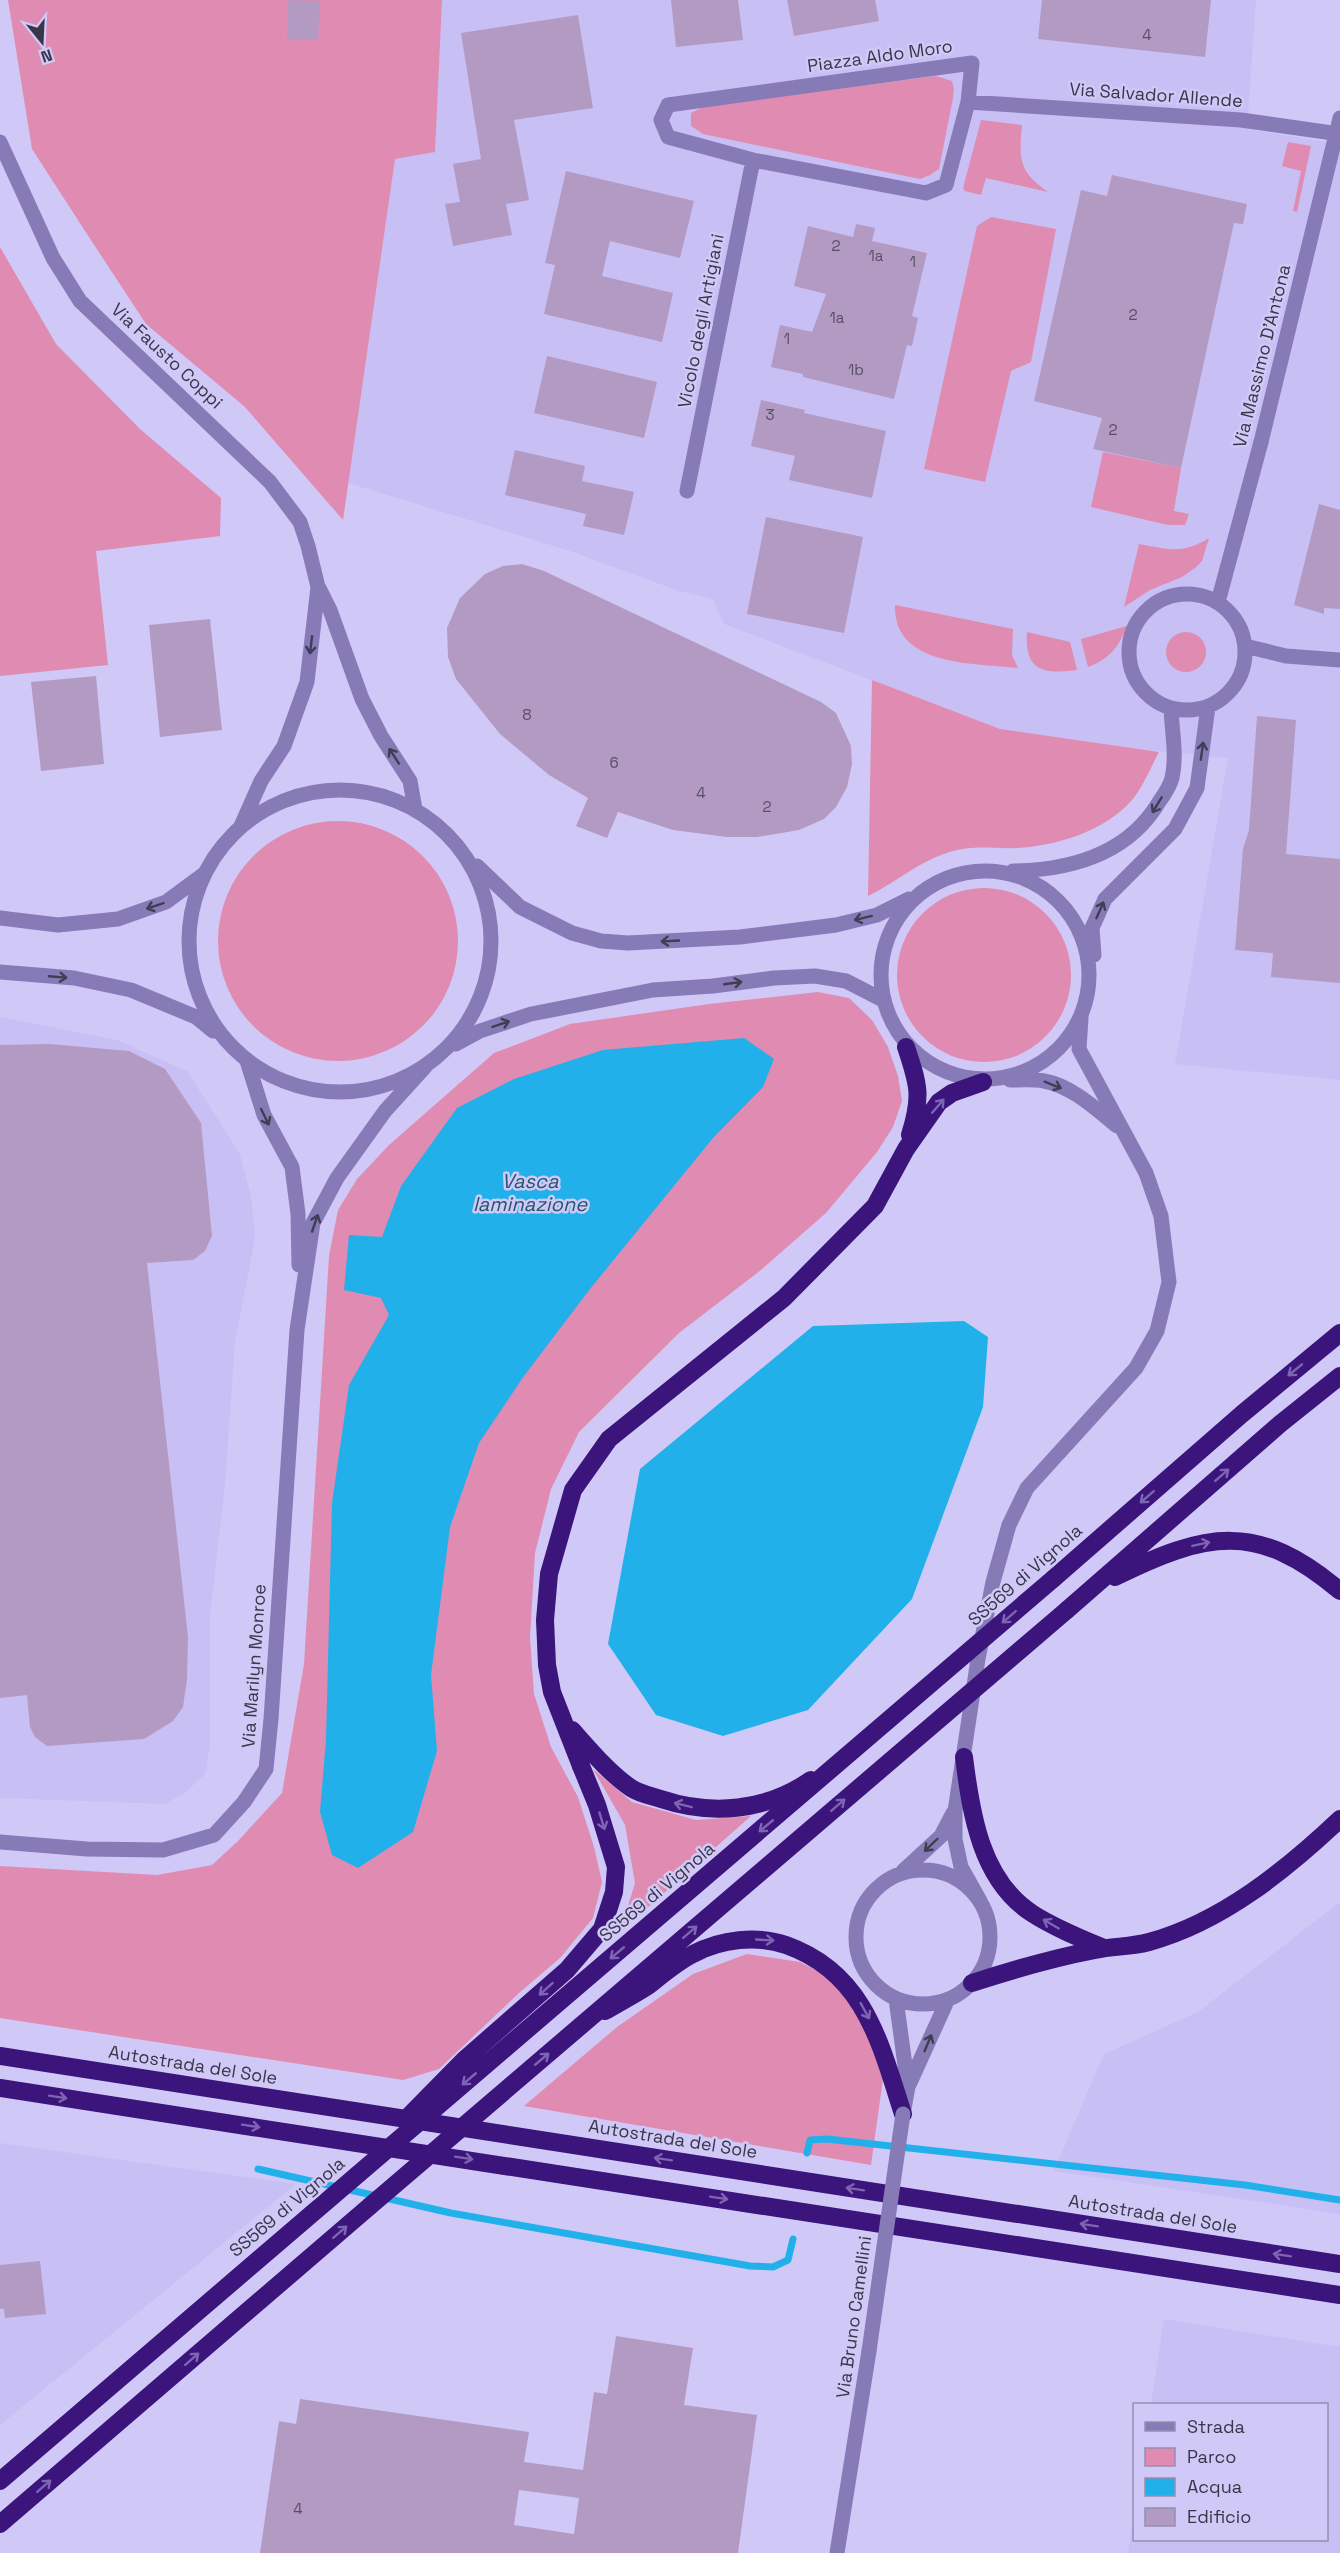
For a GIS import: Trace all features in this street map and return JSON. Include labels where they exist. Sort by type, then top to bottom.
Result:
[{"type":"highway","points":[[906,1047],[918,1083],[919,1098],[906,1149]]},
{"type":"highway","points":[[322,2205],[464,2060],[567,1970],[602,1929],[614,1892],[616,1868],[597,1805],[552,1692],[547,1665],[545,1620],[549,1574],[573,1491],[609,1439],[783,1298],[875,1206],[906,1149],[939,1102],[952,1093],[989,1081]]},
{"type":"highway","name":"SS569 di Vignola","points":[[0,2481],[853,1752],[1242,1414],[1340,1333]]},
{"type":"highway","points":[[0,2524],[1280,1425],[1340,1376]]},
{"type":"highway","points":[[1089,1590],[1150,1560],[1203,1543],[1232,1541],[1256,1542],[1281,1550],[1301,1560],[1340,1591]]},
{"type":"highway","points":[[565,1724],[611,1772],[633,1789],[688,1808],[722,1810],[778,1798],[805,1785],[853,1752]]},
{"type":"highway","points":[[964,1757],[977,1829],[990,1866],[1008,1891],[1031,1913],[1065,1932],[1104,1948]]},
{"type":"highway","points":[[972,1983],[1038,1962],[1104,1948],[1127,1947],[1150,1942],[1201,1922],[1280,1871],[1340,1819]]},
{"type":"highway","points":[[582,2024],[642,1990],[693,1954],[735,1940],[771,1940],[802,1950],[829,1966],[856,1996],[877,2034],[903,2114]]},
{"type":"highway","name":"Autostrada del Sole","points":[[0,2056],[1340,2264]]},
{"type":"highway","points":[[0,2088],[1340,2295]]},
{"type":"street","name":"Piazza Aldo Moro","points":[[972,63],[968,102],[946,185],[926,193],[753,160],[668,137],[661,120],[668,105],[972,63]]},
{"type":"street","name":"Via Salvador Allende","points":[[968,102],[1241,120],[1340,134]]},
{"type":"street","name":"Via Massimo D'Antona","points":[[1218,602],[1261,442],[1340,118]]},
{"type":"street","name":"Via Fausto Coppi","points":[[0,142],[53,258],[80,301],[270,482],[300,522],[315,568],[318,587],[307,682],[284,746],[261,782],[241,826]]},
{"type":"street","name":"Vicolo degli Artigiani","points":[[687,490],[753,160]]},
{"type":"street","name":"Via Fausto Coppi","points":[[318,587],[330,610],[362,699],[381,736],[410,781],[415,809]]},
{"type":"street","points":[[1183,593],[1202,595],[1218,602],[1232,614],[1241,629],[1245,646],[1245,661],[1233,689],[1208,707],[1190,711],[1171,709],[1141,689],[1131,673],[1128,655],[1129,637],[1137,620],[1149,606],[1165,597],[1183,593]]},
{"type":"street","points":[[1245,646],[1286,656],[1340,660]]},
{"type":"street","points":[[980,1901],[969,1887],[953,1877],[936,1871],[918,1870],[900,1874],[884,1882],[871,1894],[861,1909],[856,1935],[860,1961],[868,1977],[881,1990],[896,1999],[922,2004],[948,2000],[972,1983],[981,1971],[990,1944],[986,1914],[980,1901],[961,1867],[956,1839],[955,1811],[993,1582],[1009,1525],[1027,1488],[1136,1368],[1157,1331],[1169,1282],[1161,1216],[1146,1173],[1079,1049],[1081,1018],[1095,968],[1092,928],[1105,899],[1175,829],[1197,788],[1208,707]]},
{"type":"street","points":[[231,1047],[202,1004],[190,965],[188,934],[192,914],[204,874],[220,849],[241,826],[262,811],[286,799],[312,792],[339,789],[391,798],[415,809],[452,837],[466,855],[520,907],[564,930],[601,941],[628,943],[740,937],[836,925],[877,915],[941,880],[959,874],[1040,870],[1074,864],[1109,850],[1137,831],[1152,814],[1172,780],[1171,709]]},
{"type":"street","points":[[0,972],[75,978],[131,990],[196,1017],[247,1061],[280,1080],[316,1091],[354,1092],[391,1084],[425,1067],[448,1048],[465,1029],[478,1006],[487,981],[492,955],[492,929],[488,903],[479,878],[466,855]]},
{"type":"street","points":[[997,871],[1023,878],[1039,887],[1067,910],[1081,933],[1089,959],[1089,987]]},
{"type":"street","points":[[0,918],[58,925],[118,919],[166,902],[204,874]]},
{"type":"street","points":[[917,895],[898,917],[885,943],[880,971],[883,1000],[894,1028],[906,1047],[948,1073],[989,1081],[1045,1081],[1053,1084],[1090,1104],[1127,1135]]},
{"type":"street","points":[[448,1048],[480,1031],[531,1014],[653,990],[815,976],[846,981],[883,1000]]},
{"type":"street","points":[[989,1081],[1024,1072],[1050,1058],[1081,1018]]},
{"type":"street","name":"Via Marilyn Monroe","points":[[0,1842],[87,1849],[163,1851],[214,1835],[244,1802],[266,1769],[272,1719],[300,1301],[298,1214],[292,1167],[264,1115],[247,1061]]},
{"type":"street","name":"Via Marilyn Monroe","points":[[300,1301],[313,1223],[337,1178],[385,1112],[425,1067]]},
{"type":"street","points":[[900,1874],[941,1836],[955,1811]]},
{"type":"street","points":[[896,1999],[908,2087]]},
{"type":"street","points":[[908,2087],[948,2000]]},
{"type":"street","name":"Via Bruno Camellini","points":[[837,2553],[908,2087]]},
{"type":"shaded area","points":[[442,0],[1256,0],[1247,129],[1340,144],[1340,1080],[1175,1064],[1228,758],[1129,748],[1000,729],[724,624],[713,599],[679,591],[570,551],[348,483],[395,159],[435,151]]},
{"type":"shaded area","points":[[0,1017],[117,1040],[187,1071],[240,1154],[251,1196],[255,1238],[235,1342],[225,1485],[210,1616],[210,1742],[206,1773],[186,1792],[165,1804],[0,1798]]},
{"type":"shaded area","points":[[1340,1902],[1340,2214],[1054,2171],[1104,2054],[1198,2012]]},
{"type":"shaded area","points":[[0,2143],[296,2184],[0,2425]]},
{"type":"shaded area","points":[[1164,2319],[1340,2347],[1340,2553],[1128,2553],[1133,2519],[1133,2541],[1328,2541],[1328,2403],[1151,2403]]},
{"type":"green space","points":[[8,0],[442,0],[435,152],[395,159],[343,520],[245,407],[146,324],[32,149]]},
{"type":"green space","points":[[936,76],[952,81],[953,98],[939,169],[920,179],[703,134],[691,126],[691,113],[705,106]]},
{"type":"green space","points":[[981,120],[1022,125],[1021,156],[1026,171],[1048,192],[986,178],[981,195],[965,191],[963,188]]},
{"type":"green space","points":[[1288,142],[1311,146],[1297,212],[1293,211],[1301,171],[1282,166]]},
{"type":"green space","points":[[991,217],[1056,229],[1031,362],[1011,371],[985,482],[924,469],[977,226]]},
{"type":"green space","points":[[0,247],[56,344],[140,429],[221,498],[220,536],[96,551],[108,665],[0,676]]},
{"type":"green space","points":[[1103,452],[1181,468],[1174,511],[1189,514],[1185,525],[1168,525],[1091,507]]},
{"type":"green space","points":[[1209,538],[1202,561],[1195,568],[1182,577],[1150,590],[1124,607],[1139,544],[1167,549],[1183,549]]},
{"type":"green space","points":[[895,605],[1013,629],[1012,655],[1018,668],[960,662],[922,651],[907,640],[898,625]]},
{"type":"green space","points":[[1127,626],[1121,640],[1112,651],[1102,660],[1088,667],[1081,639]]},
{"type":"green space","points":[[1027,632],[1070,642],[1077,670],[1055,671],[1039,668],[1029,655]]},
{"type":"green space","points":[[1186,632],[1200,638],[1206,652],[1200,666],[1186,672],[1172,666],[1166,652],[1172,638]]},
{"type":"green space","points":[[872,680],[1000,729],[1159,752],[1132,800],[1121,811],[1094,828],[1064,840],[1032,847],[953,851],[931,859],[868,896]]},
{"type":"green space","points":[[326,821],[350,821],[373,826],[395,835],[423,856],[438,874],[449,895],[456,918],[458,941],[456,964],[449,987],[438,1008],[423,1026],[395,1047],[373,1056],[350,1061],[326,1061],[303,1056],[281,1047],[262,1034],[245,1017],[232,998],[223,976],[218,953],[218,929],[223,906],[232,884],[245,865],[262,848],[281,835],[303,826]]},
{"type":"green space","points":[[984,888],[1001,889],[1017,894],[1046,913],[1065,942],[1070,958],[1070,992],[1065,1008],[1046,1037],[1017,1056],[1001,1061],[984,1062],[967,1061],[951,1056],[922,1037],[903,1008],[898,992],[897,975],[898,958],[903,942],[922,913],[951,894],[967,889]]},
{"type":"green space","points":[[818,992],[849,998],[872,1020],[888,1047],[898,1076],[902,1101],[893,1127],[877,1152],[826,1213],[761,1270],[679,1333],[579,1432],[551,1489],[535,1553],[530,1637],[534,1694],[551,1747],[578,1797],[594,1847],[602,1882],[593,1918],[560,1958],[519,1993],[439,2069],[403,2080],[0,2018],[0,1866],[157,1875],[212,1865],[238,1841],[282,1793],[304,1664],[329,1256],[338,1210],[357,1179],[389,1145],[494,1053],[570,1024],[709,1004]]},
{"type":"green space","points":[[593,1769],[632,1802],[696,1820],[751,1816],[620,1932],[635,1883],[625,1825]]},
{"type":"green space","points":[[747,1954],[800,1962],[835,1980],[870,2037],[883,2079],[871,2165],[524,2106],[617,2027],[693,1974]]},
{"type":"water","name":"Vasca laminazione","points":[[744,1038],[774,1059],[763,1087],[713,1138],[590,1289],[524,1376],[479,1443],[450,1527],[431,1675],[437,1751],[413,1832],[358,1868],[332,1855],[320,1812],[326,1739],[332,1503],[349,1385],[389,1315],[381,1298],[344,1290],[349,1235],[382,1237],[401,1186],[457,1108],[514,1079],[603,1050]]},
{"type":"water","points":[[964,1321],[988,1337],[983,1407],[912,1599],[808,1710],[723,1736],[656,1715],[608,1644],[640,1469],[813,1326]]},
{"type":"building","points":[[288,0],[320,1],[318,40],[287,39]]},
{"type":"building","points":[[671,0],[738,0],[743,40],[676,47]]},
{"type":"building","points":[[787,0],[875,0],[879,21],[794,36]]},
{"type":"building","points":[[1042,0],[1211,0],[1205,57],[1038,39]]},
{"type":"building","points":[[578,15],[593,108],[514,120],[529,200],[506,204],[512,235],[453,246],[445,204],[460,202],[453,164],[481,159],[461,33]]},
{"type":"building","points":[[566,171],[694,201],[680,258],[610,241],[602,276],[673,293],[662,342],[544,314],[555,265],[545,263]]},
{"type":"building","points":[[1112,175],[1247,204],[1243,224],[1234,223],[1181,468],[1093,449],[1102,418],[1034,401],[1081,190],[1107,196]]},
{"type":"building","points":[[856,224],[875,228],[872,241],[927,253],[912,316],[918,318],[912,346],[907,345],[894,399],[771,367],[780,325],[812,332],[826,294],[794,286],[808,226],[853,237]]},
{"type":"building","points":[[547,356],[657,382],[644,438],[534,413]]},
{"type":"building","points":[[761,400],[805,410],[804,413],[886,431],[872,498],[789,480],[795,456],[751,446]]},
{"type":"building","points":[[515,450],[585,466],[582,481],[634,492],[624,535],[583,526],[586,514],[505,495]]},
{"type":"building","points":[[1319,504],[1340,510],[1340,609],[1324,608],[1324,614],[1294,605]]},
{"type":"building","points":[[766,517],[863,537],[844,633],[747,614]]},
{"type":"building","points":[[522,564],[544,571],[821,702],[836,713],[851,746],[852,764],[847,787],[836,807],[824,819],[799,830],[757,837],[727,837],[673,830],[618,812],[607,838],[576,826],[588,798],[549,775],[500,734],[456,679],[448,657],[447,628],[460,598],[485,574],[503,566]]},
{"type":"building","points":[[210,619],[222,730],[160,737],[149,625]]},
{"type":"building","points":[[96,676],[104,764],[41,771],[31,682]]},
{"type":"building","points":[[1257,716],[1296,720],[1286,854],[1340,859],[1340,983],[1271,977],[1273,953],[1235,950],[1243,849],[1249,830]]},
{"type":"building","points":[[49,1044],[129,1051],[165,1069],[201,1123],[212,1236],[205,1251],[193,1260],[147,1263],[188,1637],[187,1679],[183,1707],[173,1721],[144,1739],[47,1746],[35,1737],[30,1727],[27,1695],[0,1698],[0,1045]]},
{"type":"building","points":[[40,2261],[46,2314],[5,2318],[4,2309],[0,2309],[0,2265]]},
{"type":"building","points":[[616,2336],[693,2348],[684,2405],[757,2415],[738,2553],[260,2553],[279,2421],[296,2424],[300,2399],[529,2432],[524,2462],[583,2470],[594,2392],[607,2394]],"holes":[[[519,2490],[579,2498],[574,2534],[514,2525]]]},
{"type":"waterway","points":[[807,2153],[810,2140],[827,2139],[1245,2185],[1340,2200]]},
{"type":"waterway","points":[[258,2169],[451,2213],[750,2266],[773,2267],[788,2260],[793,2239]]}]
